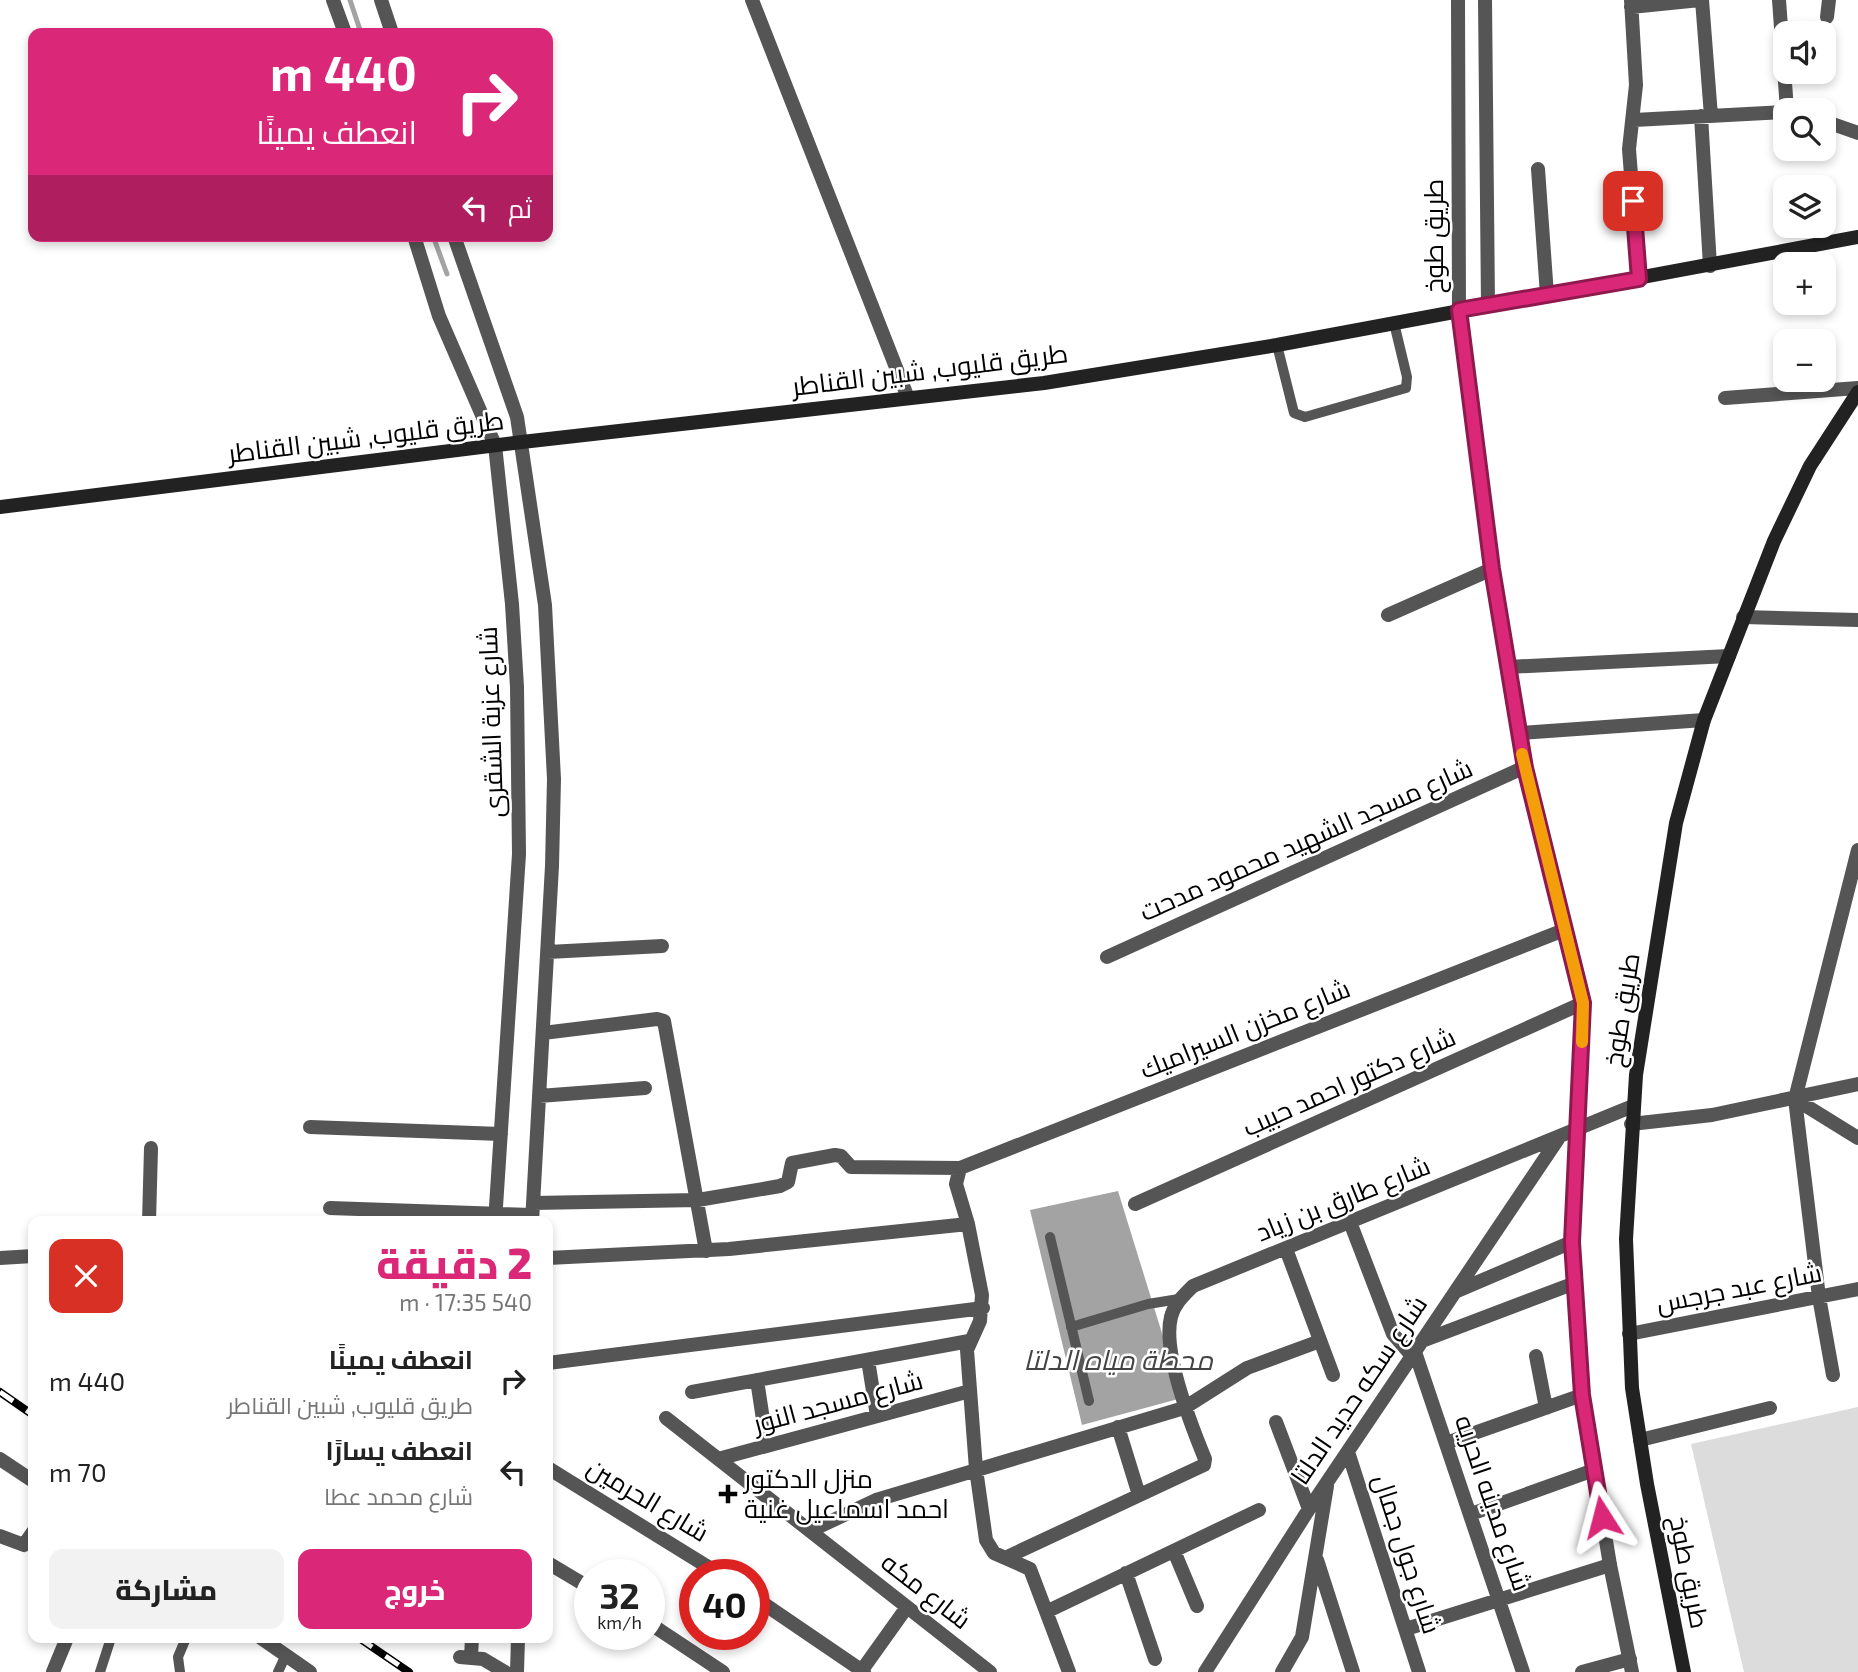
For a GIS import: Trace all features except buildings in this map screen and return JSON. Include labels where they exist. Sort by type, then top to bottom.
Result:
[{"type":"main road","name":"طريق قليوب, شبين القناطر","points":[[0,507],[495,445],[1044,383],[1277,345],[1858,237]]},
{"type":"main road","name":"طريق طوخ","points":[[1684,1672],[1640,1440],[1629,1334],[1626,1239],[1633,1106],[1676,823],[1704,720],[1774,541],[1810,466],[1858,390]]},
{"type":"street","points":[[333,0],[343,28]]},
{"type":"street","points":[[381,0],[390,28]]},
{"type":"street","points":[[752,0],[908,398]]},
{"type":"street","name":"طريق طوخ","points":[[1458,0],[1459,310],[1492,569],[1525,768],[1583,1003],[1572,1242],[1582,1395],[1610,1565],[1631,1666]]},
{"type":"street","name":"طريق طوخ","points":[[1485,0],[1488,305]]},
{"type":"street","points":[[1639,279],[1629,149],[1636,85],[1631,3],[1701,0],[1710,266]]},
{"type":"street","points":[[1779,0],[1785,98]]},
{"type":"street","points":[[1827,17],[1829,0]]},
{"type":"street","points":[[1633,125],[1706,116],[1773,112]]},
{"type":"street","points":[[1836,125],[1858,133]]},
{"type":"street","points":[[1538,169],[1547,295]]},
{"type":"street","name":"شارع عزبة الشقرى","points":[[416,242],[439,316],[495,445],[512,604],[519,771],[515,938],[495,1216]]},
{"type":"street","points":[[456,242],[486,332],[510,392],[522,442],[545,605],[554,779],[548,952],[532,1213]]},
{"type":"street","points":[[1725,398],[1858,390]]},
{"type":"street","points":[[1388,615],[1492,569]]},
{"type":"street","points":[[1744,617],[1858,620]]},
{"type":"street","points":[[1508,667],[1729,656]]},
{"type":"street","points":[[1519,733],[1704,720]]},
{"type":"street","name":"شارع مسجد الشهيد محمود مدحت","points":[[1107,957],[1525,768]]},
{"type":"street","points":[[1833,1375],[1819,1297],[1795,1099],[1858,849]]},
{"type":"street","name":"شارع مخزن السيراميك","points":[[960,1168],[1564,930]]},
{"type":"street","points":[[548,952],[662,946]]},
{"type":"street","name":"شارع دكتور احمد حبيب","points":[[1135,1205],[1583,1003]]},
{"type":"street","points":[[543,1033],[657,1019],[664,1021],[706,1251]]},
{"type":"street","points":[[1631,1124],[1712,1115],[1858,1084]]},
{"type":"street","points":[[539,1096],[645,1088]]},
{"type":"street","points":[[1795,1099],[1858,1138]]},
{"type":"street","name":"شارع طارق بن زياد","points":[[1179,1299],[1193,1286],[1633,1106]]},
{"type":"street","points":[[310,1127],[501,1134]]},
{"type":"street","name":"شارع سكه حديد الدلتا","points":[[1205,1672],[1309,1509],[1558,1138]]},
{"type":"street","points":[[149,1216],[151,1148]]},
{"type":"street","points":[[510,1216],[698,1200],[780,1186],[788,1182],[792,1163],[835,1155],[841,1156],[850,1167],[960,1168],[956,1184],[968,1224],[983,1308],[969,1341],[976,1469],[987,1545],[994,1553],[1030,1569],[1069,1672]]},
{"type":"street","points":[[330,1208],[395,1216]]},
{"type":"street","name":"شارع مدينه الحريه","points":[[1350,1222],[1393,1334],[1416,1349],[1523,1672]]},
{"type":"street","points":[[553,1258],[706,1251],[968,1224]]},
{"type":"street","points":[[1455,1291],[1572,1242]]},
{"type":"street","points":[[1286,1249],[1333,1375]]},
{"type":"street","points":[[0,1258],[28,1256]]},
{"type":"street","points":[[1416,1349],[1575,1283]]},
{"type":"street","name":"شارع عبد جرجس","points":[[1629,1334],[1858,1289]]},
{"type":"street","points":[[1007,1558],[1204,1465],[1205,1458],[1184,1408],[1169,1335],[1171,1316],[1179,1299]]},
{"type":"street","points":[[553,1362],[983,1308]]},
{"type":"street","points":[[692,1392],[969,1341]]},
{"type":"street","points":[[810,1531],[876,1500],[1184,1408],[1247,1368],[1320,1341]]},
{"type":"street","points":[[1536,1356],[1546,1408]]},
{"type":"street","points":[[868,1360],[877,1416]]},
{"type":"street","points":[[757,1380],[767,1446]]},
{"type":"street","name":"شارع مسجد النور","points":[[719,1459],[970,1391]]},
{"type":"street","points":[[1446,1443],[1582,1395]]},
{"type":"street","points":[[1640,1440],[1770,1408]]},
{"type":"street","name":"شارع مكه","points":[[666,1418],[990,1672]]},
{"type":"street","points":[[1276,1422],[1309,1509]]},
{"type":"street","points":[[1118,1427],[1139,1495]]},
{"type":"street","name":"شارع جول جمال","points":[[1348,1452],[1419,1672]]},
{"type":"street","points":[[0,1459],[28,1478]]},
{"type":"street","points":[[1471,1514],[1594,1470]]},
{"type":"street","name":"شارع الحرمين","points":[[553,1471],[695,1559]]},
{"type":"street","points":[[1282,1672],[1301,1637],[1328,1482]]},
{"type":"street","points":[[1048,1611],[1259,1510]]},
{"type":"street","points":[[0,1536],[24,1545],[28,1539]]},
{"type":"street","points":[[1174,1551],[1197,1606]]},
{"type":"street","points":[[1315,1555],[1353,1672]]},
{"type":"street","points":[[1406,1629],[1610,1565]]},
{"type":"street","points":[[553,1566],[574,1578]]},
{"type":"street","points":[[1126,1573],[1154,1659]]},
{"type":"street","points":[[770,1608],[863,1671],[907,1607]]},
{"type":"street","points":[[665,1634],[723,1672]]},
{"type":"street","points":[[53,1672],[65,1643]]},
{"type":"street","points":[[268,1643],[310,1672]]},
{"type":"street","points":[[470,1643],[465,1657],[483,1659],[505,1672]]},
{"type":"street","points":[[517,1672],[518,1643]]},
{"type":"street","points":[[1582,1672],[1631,1666]]},
{"type":"lane","points":[[1277,345],[1294,413],[1305,417],[1406,388],[1407,377],[1394,323]]},
{"type":"lane","points":[[1049,1237],[1088,1401]]},
{"type":"lane","points":[[1071,1327],[1148,1304],[1179,1299]]},
{"type":"lane","points":[[100,1672],[109,1643]]},
{"type":"lane","points":[[180,1672],[178,1657],[184,1643]]},
{"type":"lane","points":[[278,1672],[286,1655]]},
{"type":"shaded area","points":[[1858,1407],[1858,1672],[1744,1672],[1691,1444]]},
{"type":"water","name":"محطة مياه الدلتا","points":[[1118,1191],[1182,1398],[1082,1425],[1030,1210]]},
{"type":"waterway","points":[[350,0],[359,28]]},
{"type":"waterway","points":[[435,242],[447,274]]},
{"type":"railway","points":[[0,1392],[28,1412]]},
{"type":"railway","points":[[366,1643],[409,1672]]},
{"type":"slow traffic","points":[[1522,754],[1583,1003],[1582,1042]]},
{"type":"place","name":"منزل الدكتور احمد اسماعيل غنية","points":[[728,1494]]},
{"type":"route","points":[[1602,1517],[1582,1395],[1572,1242],[1583,1003],[1525,768],[1492,569],[1459,310],[1639,279],[1633,201]]}]
